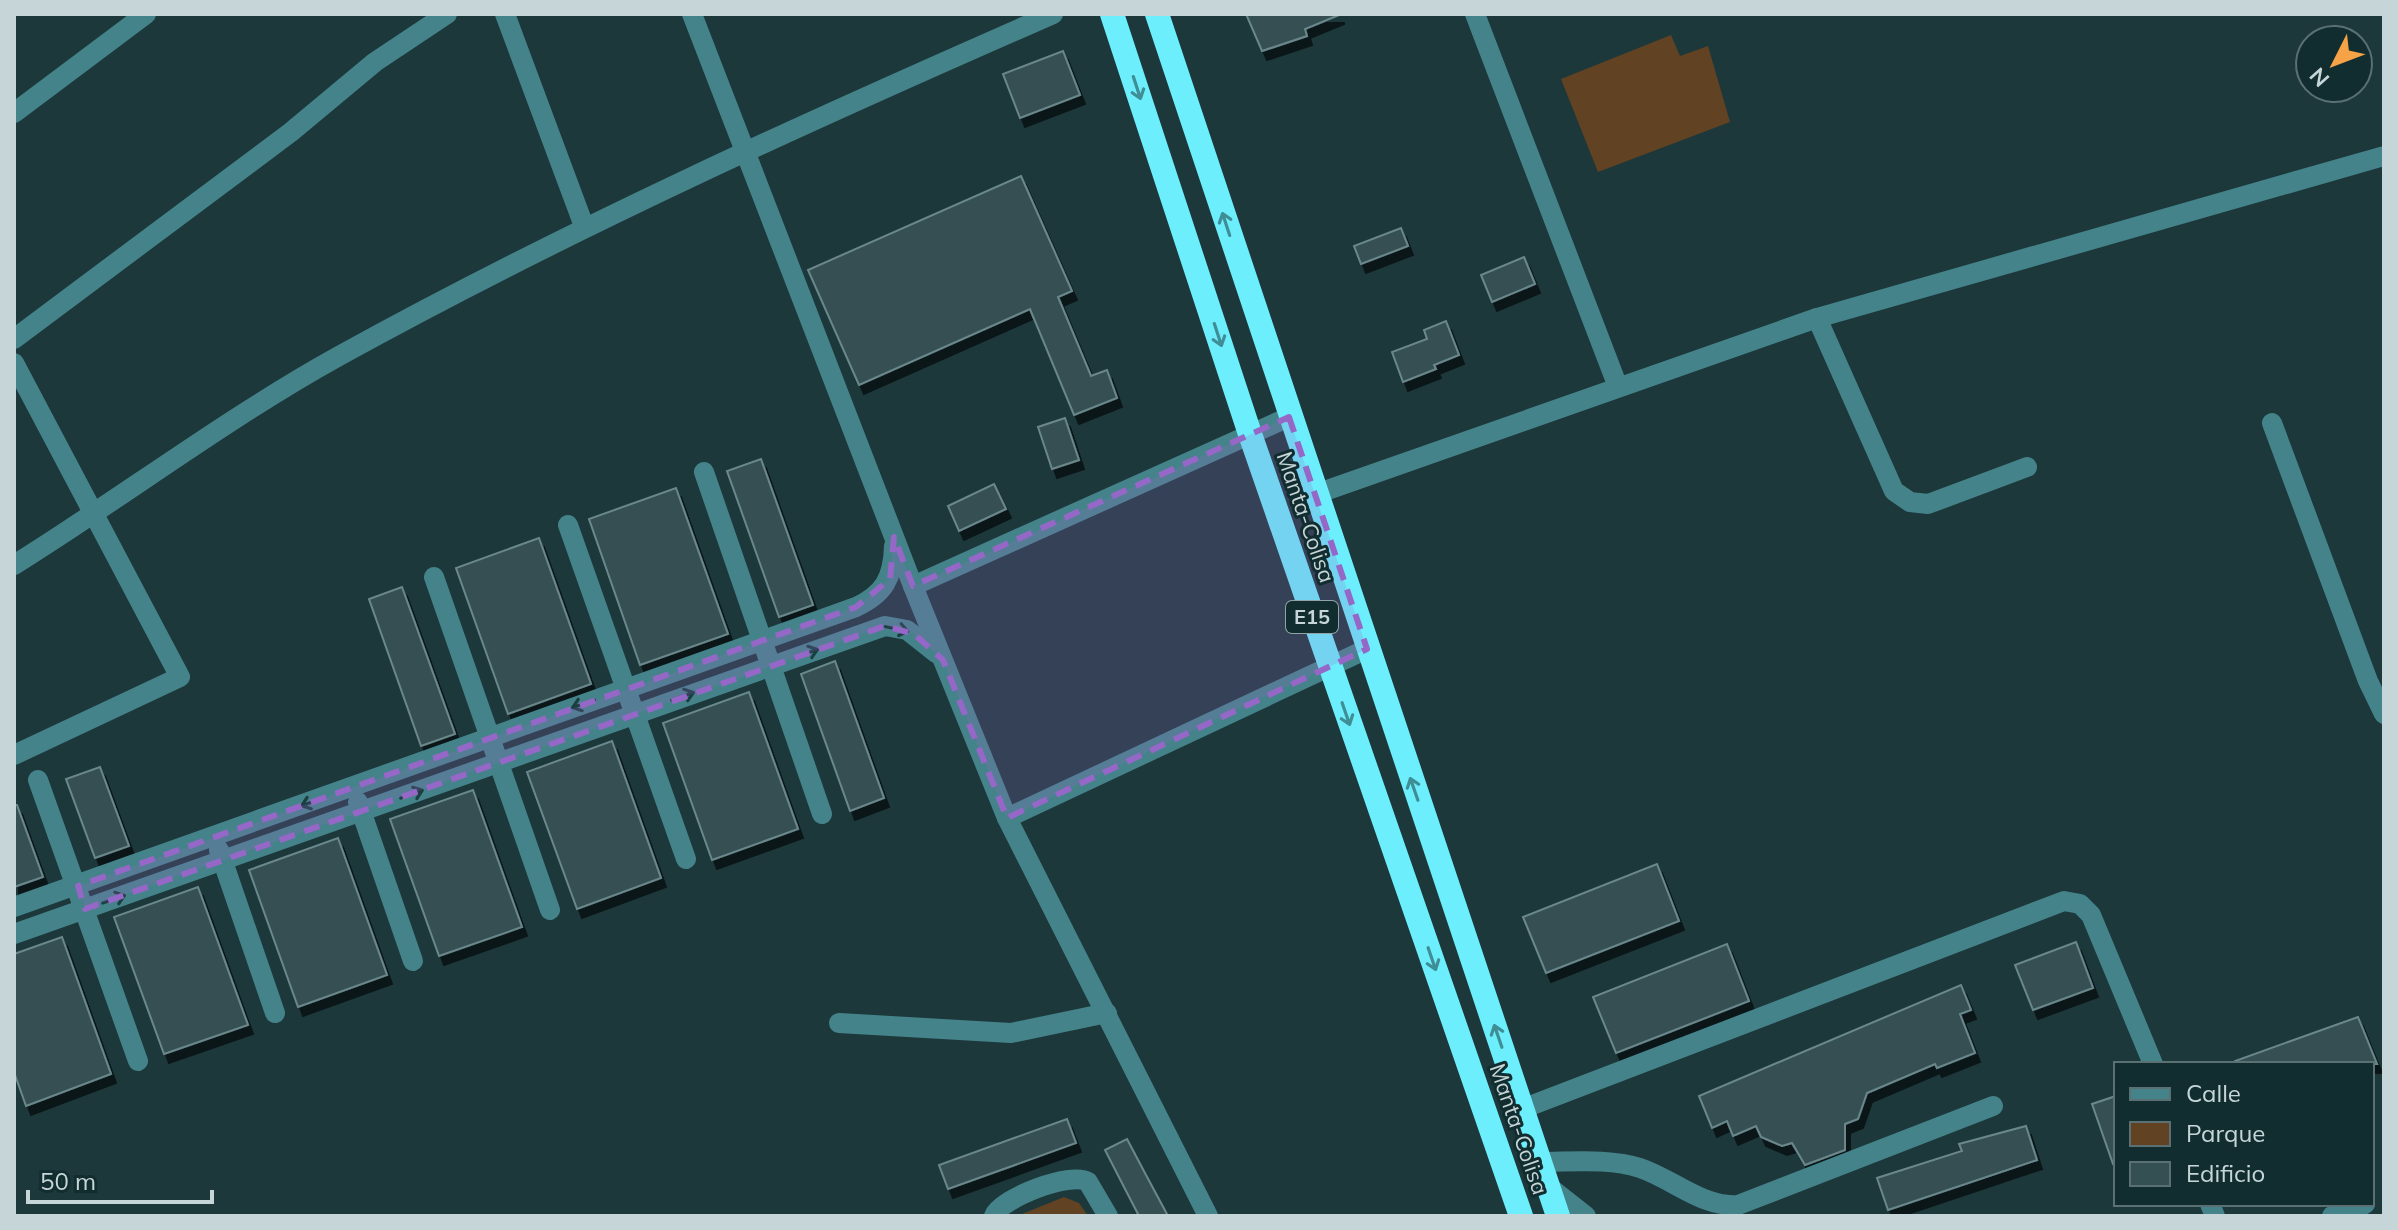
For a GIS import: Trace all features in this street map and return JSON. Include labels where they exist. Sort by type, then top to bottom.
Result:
[{"type":"highway","name":"Manta-Colisa","points":[[1112,14],[1329,667],[1521,1216]]},
{"type":"highway","name":"Manta-Colisa","points":[[1157,14],[1558,1216]]},
{"type":"street","points":[[14,113],[146,14]]},
{"type":"street","points":[[14,339],[291,132],[375,62],[447,14]]},
{"type":"street","points":[[505,14],[584,226]]},
{"type":"street","points":[[692,14],[747,148],[913,586],[1007,818],[1208,1216]]},
{"type":"street","points":[[14,565],[337,358],[584,226],[747,148],[1053,14]]},
{"type":"street","points":[[1475,14],[1618,387]]},
{"type":"street","points":[[1316,494],[1817,318],[2384,156]]},
{"type":"street","points":[[1817,318],[1894,491],[1901,497],[1928,504],[2027,467]]},
{"type":"street","points":[[14,363],[180,677],[14,755]]},
{"type":"street","points":[[913,586],[1289,417]]},
{"type":"street","points":[[2272,423],[2368,681],[2384,714]]},
{"type":"street","points":[[704,472],[822,814]]},
{"type":"street","points":[[568,525],[686,859]]},
{"type":"street","points":[[14,907],[215,838],[850,609],[872,599],[890,579],[894,537]]},
{"type":"street","points":[[434,577],[550,910]]},
{"type":"street","points":[[850,609],[859,635]]},
{"type":"street","points":[[14,934],[859,635],[895,626],[914,634],[943,660]]},
{"type":"street","points":[[1007,818],[1367,649]]},
{"type":"street","points":[[38,780],[138,1061]]},
{"type":"street","points":[[352,788],[413,961]]},
{"type":"street","points":[[215,838],[275,1013]]},
{"type":"street","points":[[1522,1109],[2064,901],[2080,904],[2091,915],[2152,1062]]},
{"type":"street","points":[[839,1023],[1011,1033],[1107,1013]]},
{"type":"street","points":[[1540,1162],[1619,1163],[1671,1180],[1722,1206],[1738,1205],[1993,1106]]},
{"type":"street","points":[[994,1216],[1006,1202],[1073,1177],[1083,1179],[1093,1187],[1108,1216]]},
{"type":"street","points":[[1548,1186],[1586,1216]]},
{"type":"street","points":[[2332,1216],[2360,1206]]},
{"type":"highlighted area","points":[[1289,417],[1367,649],[1007,818],[943,660],[914,634],[885,626],[85,909],[78,886],[856,607],[890,579],[894,537],[913,586]]},
{"type":"green space","points":[[1671,35],[1680,56],[1708,46],[1730,122],[1598,172],[1561,79]]},
{"type":"green space","points":[[1064,1197],[1079,1203],[1088,1216],[1017,1216]]},
{"type":"building","points":[[1246,14],[1339,15],[1305,29],[1307,36],[1262,51]]},
{"type":"building","points":[[1063,51],[1080,95],[1020,118],[1003,74]]},
{"type":"building","points":[[1021,176],[1072,291],[1058,297],[1091,376],[1107,370],[1117,398],[1074,415],[1030,309],[859,385],[808,270]]},
{"type":"building","points":[[1401,228],[1408,246],[1361,264],[1354,246]]},
{"type":"building","points":[[1524,257],[1535,284],[1492,302],[1481,275]]},
{"type":"building","points":[[1446,321],[1459,355],[1434,365],[1436,369],[1403,382],[1392,352],[1427,339],[1424,330]]},
{"type":"building","points":[[1065,418],[1079,460],[1052,469],[1038,427]]},
{"type":"building","points":[[761,459],[813,605],[779,617],[727,471]]},
{"type":"building","points":[[994,484],[1006,509],[959,531],[948,506]]},
{"type":"building","points":[[676,488],[728,634],[640,665],[589,519]]},
{"type":"building","points":[[539,538],[591,684],[508,714],[456,568]]},
{"type":"building","points":[[402,587],[455,734],[421,746],[369,599]]},
{"type":"building","points":[[835,661],[884,798],[850,811],[801,674]]},
{"type":"building","points":[[749,692],[798,829],[712,860],[663,723]]},
{"type":"building","points":[[612,741],[661,878],[577,909],[527,772]]},
{"type":"building","points":[[100,767],[129,846],[95,858],[66,779]]},
{"type":"building","points":[[473,790],[522,927],[439,956],[390,819]]},
{"type":"building","points":[[14,805],[17,805],[43,877],[14,887]]},
{"type":"building","points":[[338,838],[387,975],[298,1007],[249,870]]},
{"type":"building","points":[[1657,864],[1679,921],[1546,973],[1523,917]]},
{"type":"building","points":[[198,887],[248,1025],[164,1054],[114,917]]},
{"type":"building","points":[[62,937],[111,1074],[26,1106],[14,1072],[14,954]]},
{"type":"building","points":[[2076,942],[2093,988],[2033,1010],[2015,965]]},
{"type":"building","points":[[1727,944],[1749,1001],[1616,1053],[1593,997]]},
{"type":"building","points":[[1961,985],[1971,1010],[1960,1014],[1975,1053],[1937,1068],[1935,1064],[1867,1093],[1858,1119],[1845,1124],[1845,1150],[1805,1165],[1792,1143],[1782,1146],[1761,1137],[1756,1126],[1733,1136],[1727,1121],[1712,1128],[1699,1096]]},
{"type":"building","points":[[2358,1017],[2377,1064],[2374,1062],[2235,1061]]},
{"type":"building","points":[[2114,1097],[2114,1164],[2113,1164],[2092,1104]]},
{"type":"building","points":[[1067,1119],[1076,1143],[948,1189],[939,1165]]},
{"type":"building","points":[[2026,1126],[2037,1160],[1888,1210],[1877,1178],[1962,1151],[1959,1144]]},
{"type":"building","points":[[1127,1139],[1168,1216],[1139,1216],[1105,1150]]}]
